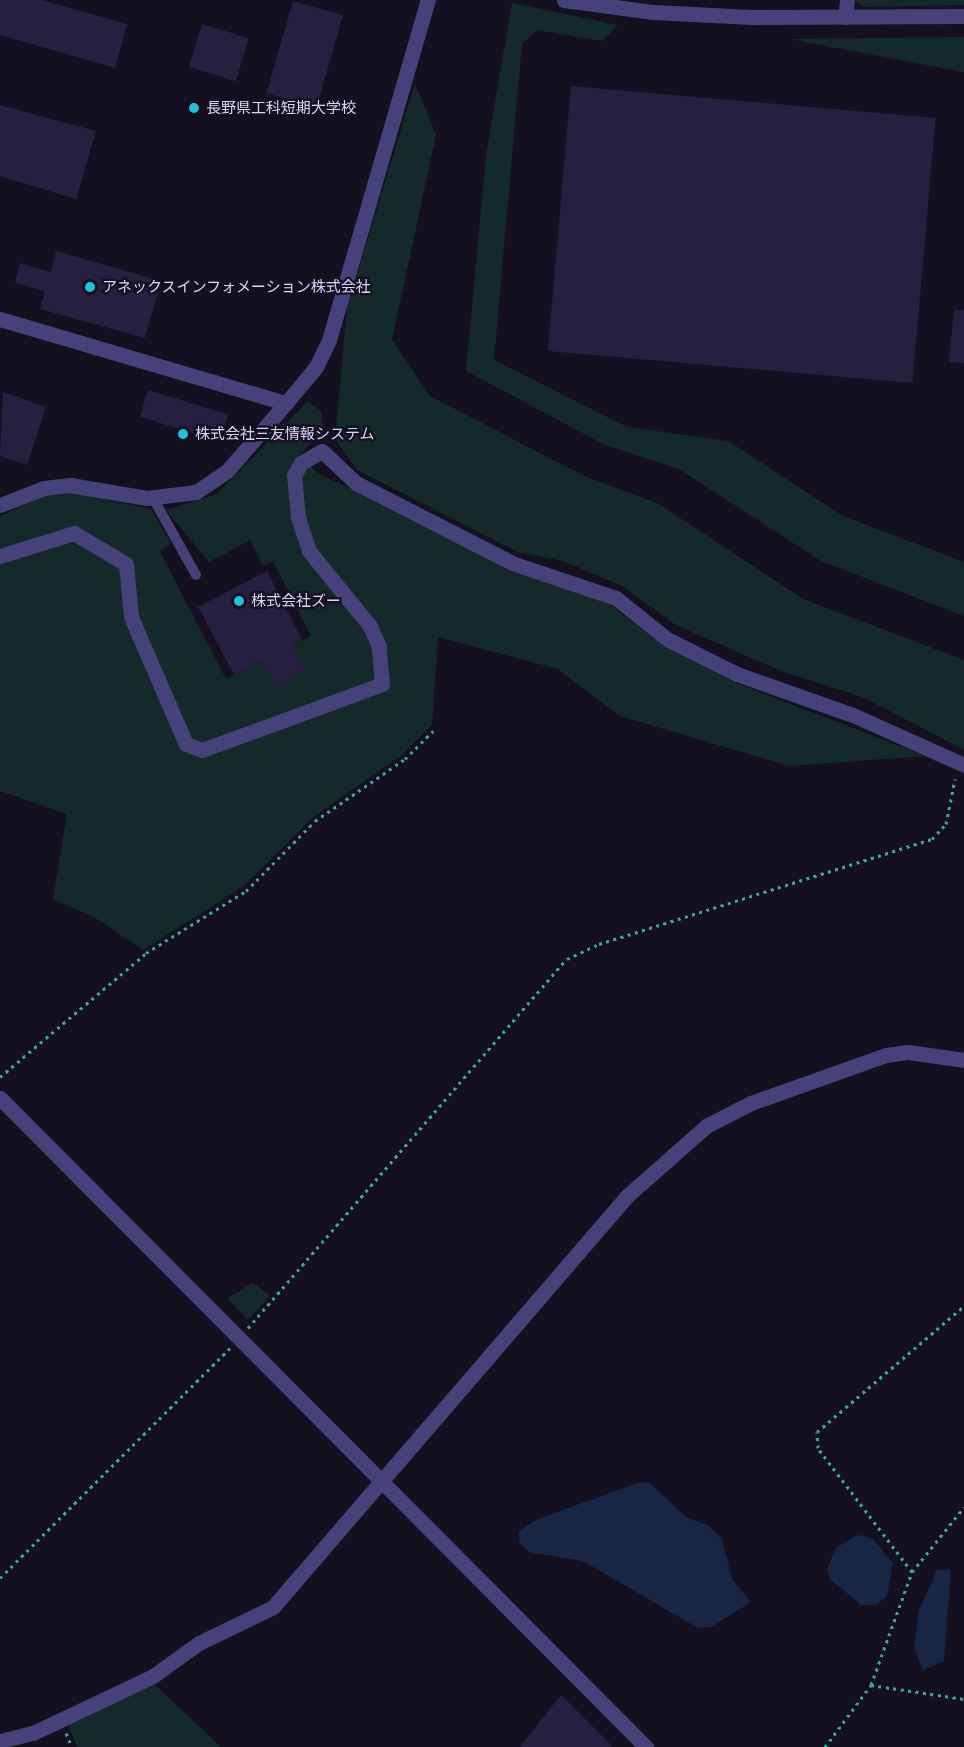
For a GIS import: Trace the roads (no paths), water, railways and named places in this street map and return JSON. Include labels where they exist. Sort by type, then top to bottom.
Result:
[{"type":"street","points":[[0,506],[44,488],[70,485],[153,498],[211,484],[316,368],[329,340],[428,0]]},
{"type":"street","points":[[564,0],[653,12],[964,16]]},
{"type":"street","points":[[845,16],[847,0]]},
{"type":"street","points":[[0,319],[286,403]]},
{"type":"street","points":[[0,556],[74,533],[126,564],[131,617],[186,744],[202,750],[382,684],[379,647],[370,626],[309,551],[298,517],[294,475],[301,463],[322,451],[356,483],[512,563],[616,598],[667,639],[727,669],[853,715],[961,765]]},
{"type":"street","points":[[0,1741],[33,1734],[153,1676],[199,1643],[273,1607],[382,1484],[627,1196],[706,1126],[751,1103],[886,1055],[908,1052],[964,1060]]},
{"type":"street","points":[[0,1098],[646,1747]]},
{"type":"lane","points":[[153,498],[196,575]]},
{"type":"water","points":[[640,1482],[650,1483],[686,1517],[708,1525],[722,1539],[732,1579],[751,1602],[711,1627],[698,1628],[583,1561],[529,1552],[519,1542],[519,1531],[538,1519]]},
{"type":"water","points":[[857,1535],[872,1538],[893,1563],[887,1596],[876,1605],[861,1605],[830,1579],[827,1569],[836,1548]]},
{"type":"water","points":[[951,1569],[944,1661],[923,1670],[914,1648],[919,1610],[937,1570]]},
{"type":"place","name":"長野県工科短期大学校","points":[[194,108]]},
{"type":"place","name":"アネックスインフォメーション株式会社","points":[[90,287]]},
{"type":"place","name":"株式会社三友情報システム","points":[[183,434]]},
{"type":"place","name":"株式会社ズー","points":[[239,601]]}]
